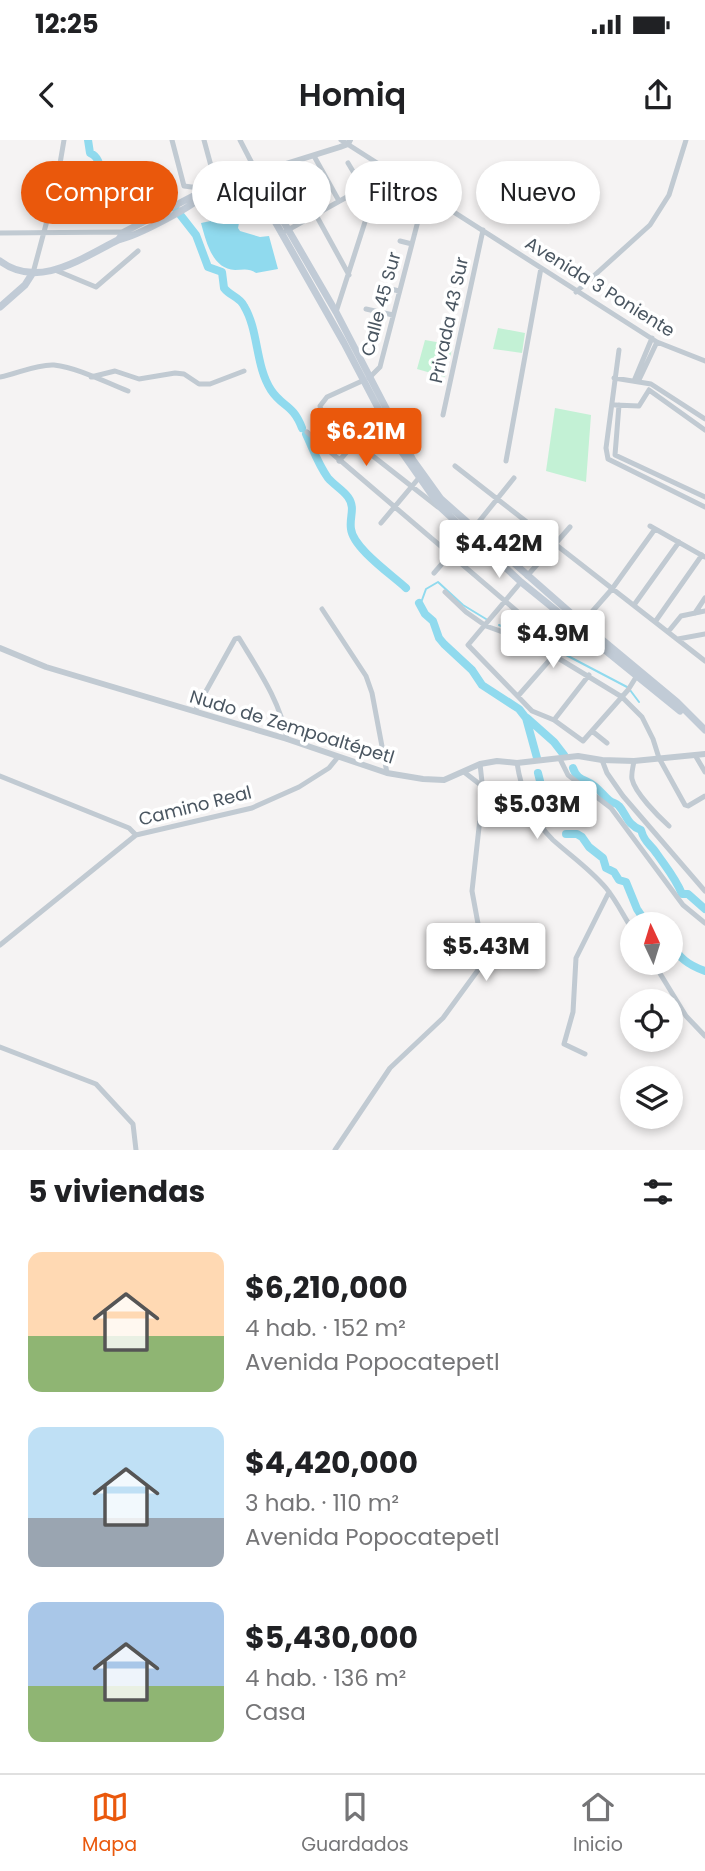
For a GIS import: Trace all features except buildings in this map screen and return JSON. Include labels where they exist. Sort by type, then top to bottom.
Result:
[{"type":"main road","points":[[0,261],[8,268],[33,274],[55,270],[192,200]]},
{"type":"main road","points":[[281,224],[313,278],[399,448],[441,509],[705,730]]},
{"type":"main road","points":[[0,307],[25,285],[33,274]]},
{"type":"main road","points":[[313,278],[336,312],[364,380],[425,478],[470,531]]},
{"type":"street","points":[[33,274],[61,166],[64,140]]},
{"type":"street","points":[[172,140],[184,186],[192,187]]},
{"type":"street","points":[[204,140],[210,161]]},
{"type":"street","points":[[240,140],[251,161]]},
{"type":"street","name":"Avenida 3 Poniente","points":[[341,140],[349,142],[376,161]]},
{"type":"street","points":[[576,292],[650,225],[664,206],[686,140]]},
{"type":"street","points":[[298,161],[349,142]]},
{"type":"street","points":[[314,156],[339,201]]},
{"type":"street","points":[[331,205],[345,198]]},
{"type":"street","name":"Avenida 3 Poniente","points":[[462,217],[654,340],[705,361]]},
{"type":"street","points":[[286,231],[298,224]]},
{"type":"street","points":[[320,224],[349,276]]},
{"type":"street","points":[[336,312],[365,224]]},
{"type":"street","name":"Calle 45 Sur","points":[[364,380],[380,367],[416,224]]},
{"type":"street","name":"Privada 43 Sur","points":[[443,415],[483,230]]},
{"type":"street","points":[[0,233],[126,235]]},
{"type":"street","points":[[400,241],[412,244]]},
{"type":"street","points":[[55,270],[96,287],[138,251]]},
{"type":"street","points":[[506,461],[541,268]]},
{"type":"street","points":[[387,288],[399,291]]},
{"type":"street","points":[[366,309],[393,315]]},
{"type":"street","points":[[636,381],[654,340]]},
{"type":"street","points":[[619,350],[606,448],[608,459],[703,506],[704,496],[615,455],[619,405]]},
{"type":"street","points":[[0,377],[22,373],[34,367],[54,365],[128,391]]},
{"type":"street","points":[[91,377],[115,371],[139,379],[175,373],[184,374],[199,384],[210,384],[244,371]]},
{"type":"street","points":[[614,378],[636,381],[650,387],[705,419]]},
{"type":"street","points":[[364,380],[327,397],[320,406],[321,410],[355,443],[441,509]]},
{"type":"street","points":[[611,404],[639,406],[650,387]]},
{"type":"street","points":[[650,387],[705,430]]},
{"type":"street","points":[[339,461],[381,412]]},
{"type":"street","points":[[307,432],[560,649]]},
{"type":"street","points":[[455,466],[705,661]]},
{"type":"street","points":[[434,573],[514,478]]},
{"type":"street","points":[[380,523],[418,479]]},
{"type":"street","points":[[570,527],[468,645],[532,711],[554,720],[583,741],[622,697],[638,674]]},
{"type":"street","points":[[518,696],[612,589],[652,527],[703,556],[655,622]]},
{"type":"street","points":[[634,606],[679,542]]},
{"type":"street","points":[[445,592],[486,626],[517,637],[553,655],[622,697],[642,716],[659,758],[687,806],[705,796]]},
{"type":"street","points":[[694,613],[705,598]]},
{"type":"street","points":[[322,609],[366,676],[372,693],[387,773]]},
{"type":"street","points":[[668,632],[681,616],[705,611]]},
{"type":"street","points":[[678,639],[705,634]]},
{"type":"street","points":[[195,711],[235,639],[239,638],[270,689],[287,739]]},
{"type":"street","name":"Nudo de Zempoaltépetl","points":[[0,648],[46,667],[287,739],[387,773],[444,780],[480,764],[497,761],[517,763],[578,756],[634,761],[705,754]]},
{"type":"street","points":[[554,720],[589,675]]},
{"type":"street","points":[[592,731],[607,743]]},
{"type":"street","points":[[695,755],[705,772]]},
{"type":"street","name":"Camino Real","points":[[0,945],[3,939],[136,835],[252,808],[299,787],[329,768],[338,757]]},
{"type":"street","points":[[560,759],[568,775],[611,808],[683,905],[705,923]]},
{"type":"street","points":[[602,760],[607,773],[705,891]]},
{"type":"street","points":[[634,761],[631,777],[633,783],[669,826]]},
{"type":"street","points":[[517,763],[524,794],[552,840],[591,872],[609,892],[621,912]]},
{"type":"street","points":[[334,1150],[390,1068],[443,1018],[481,966],[481,940],[472,891],[482,786],[480,764]]},
{"type":"street","points":[[464,772],[482,786]]},
{"type":"street","points":[[0,776],[129,828],[136,835]]},
{"type":"street","points":[[638,812],[648,803]]},
{"type":"street","points":[[586,1054],[564,1044],[573,1012],[576,958],[609,892]]},
{"type":"street","points":[[661,975],[686,1016],[705,1035]]},
{"type":"street","points":[[0,1047],[96,1084],[133,1124],[136,1150]]},
{"type":"green space","points":[[498,328],[525,333],[522,353],[493,349]]},
{"type":"green space","points":[[425,340],[453,345],[445,377],[417,369]]},
{"type":"green space","points":[[555,408],[591,415],[586,482],[546,471]]},
{"type":"water","points":[[201,224],[239,224],[240,231],[260,237],[269,236],[278,269],[256,273],[227,268],[215,259]]},
{"type":"waterway","points":[[88,140],[90,153],[98,160],[102,178],[126,189],[140,183],[146,184],[164,194],[196,235],[208,267],[222,272],[224,288],[242,303],[249,316],[262,370],[271,390],[295,414],[302,428]]},
{"type":"waterway","points":[[306,434],[324,473],[350,501],[351,529],[358,544],[406,588]]},
{"type":"waterway","points":[[419,603],[426,589],[438,582],[463,605],[486,619]]},
{"type":"waterway","points":[[419,603],[433,621],[439,638],[472,670],[482,685],[519,709],[526,718],[537,758]]},
{"type":"waterway","points":[[499,625],[553,650]]},
{"type":"waterway","points":[[566,655],[627,687]]},
{"type":"waterway","points":[[630,690],[639,702]]},
{"type":"waterway","points":[[527,718],[554,742],[564,755]]},
{"type":"waterway","points":[[573,768],[579,777],[618,805],[630,823],[641,830],[682,894],[688,894],[705,909]]},
{"type":"waterway","points":[[538,773],[546,805],[553,815]]},
{"type":"waterway","points":[[566,834],[582,837],[589,847],[603,858],[606,868],[614,872],[619,880],[626,882],[639,912]]},
{"type":"waterway","points":[[683,959],[705,971]]}]
